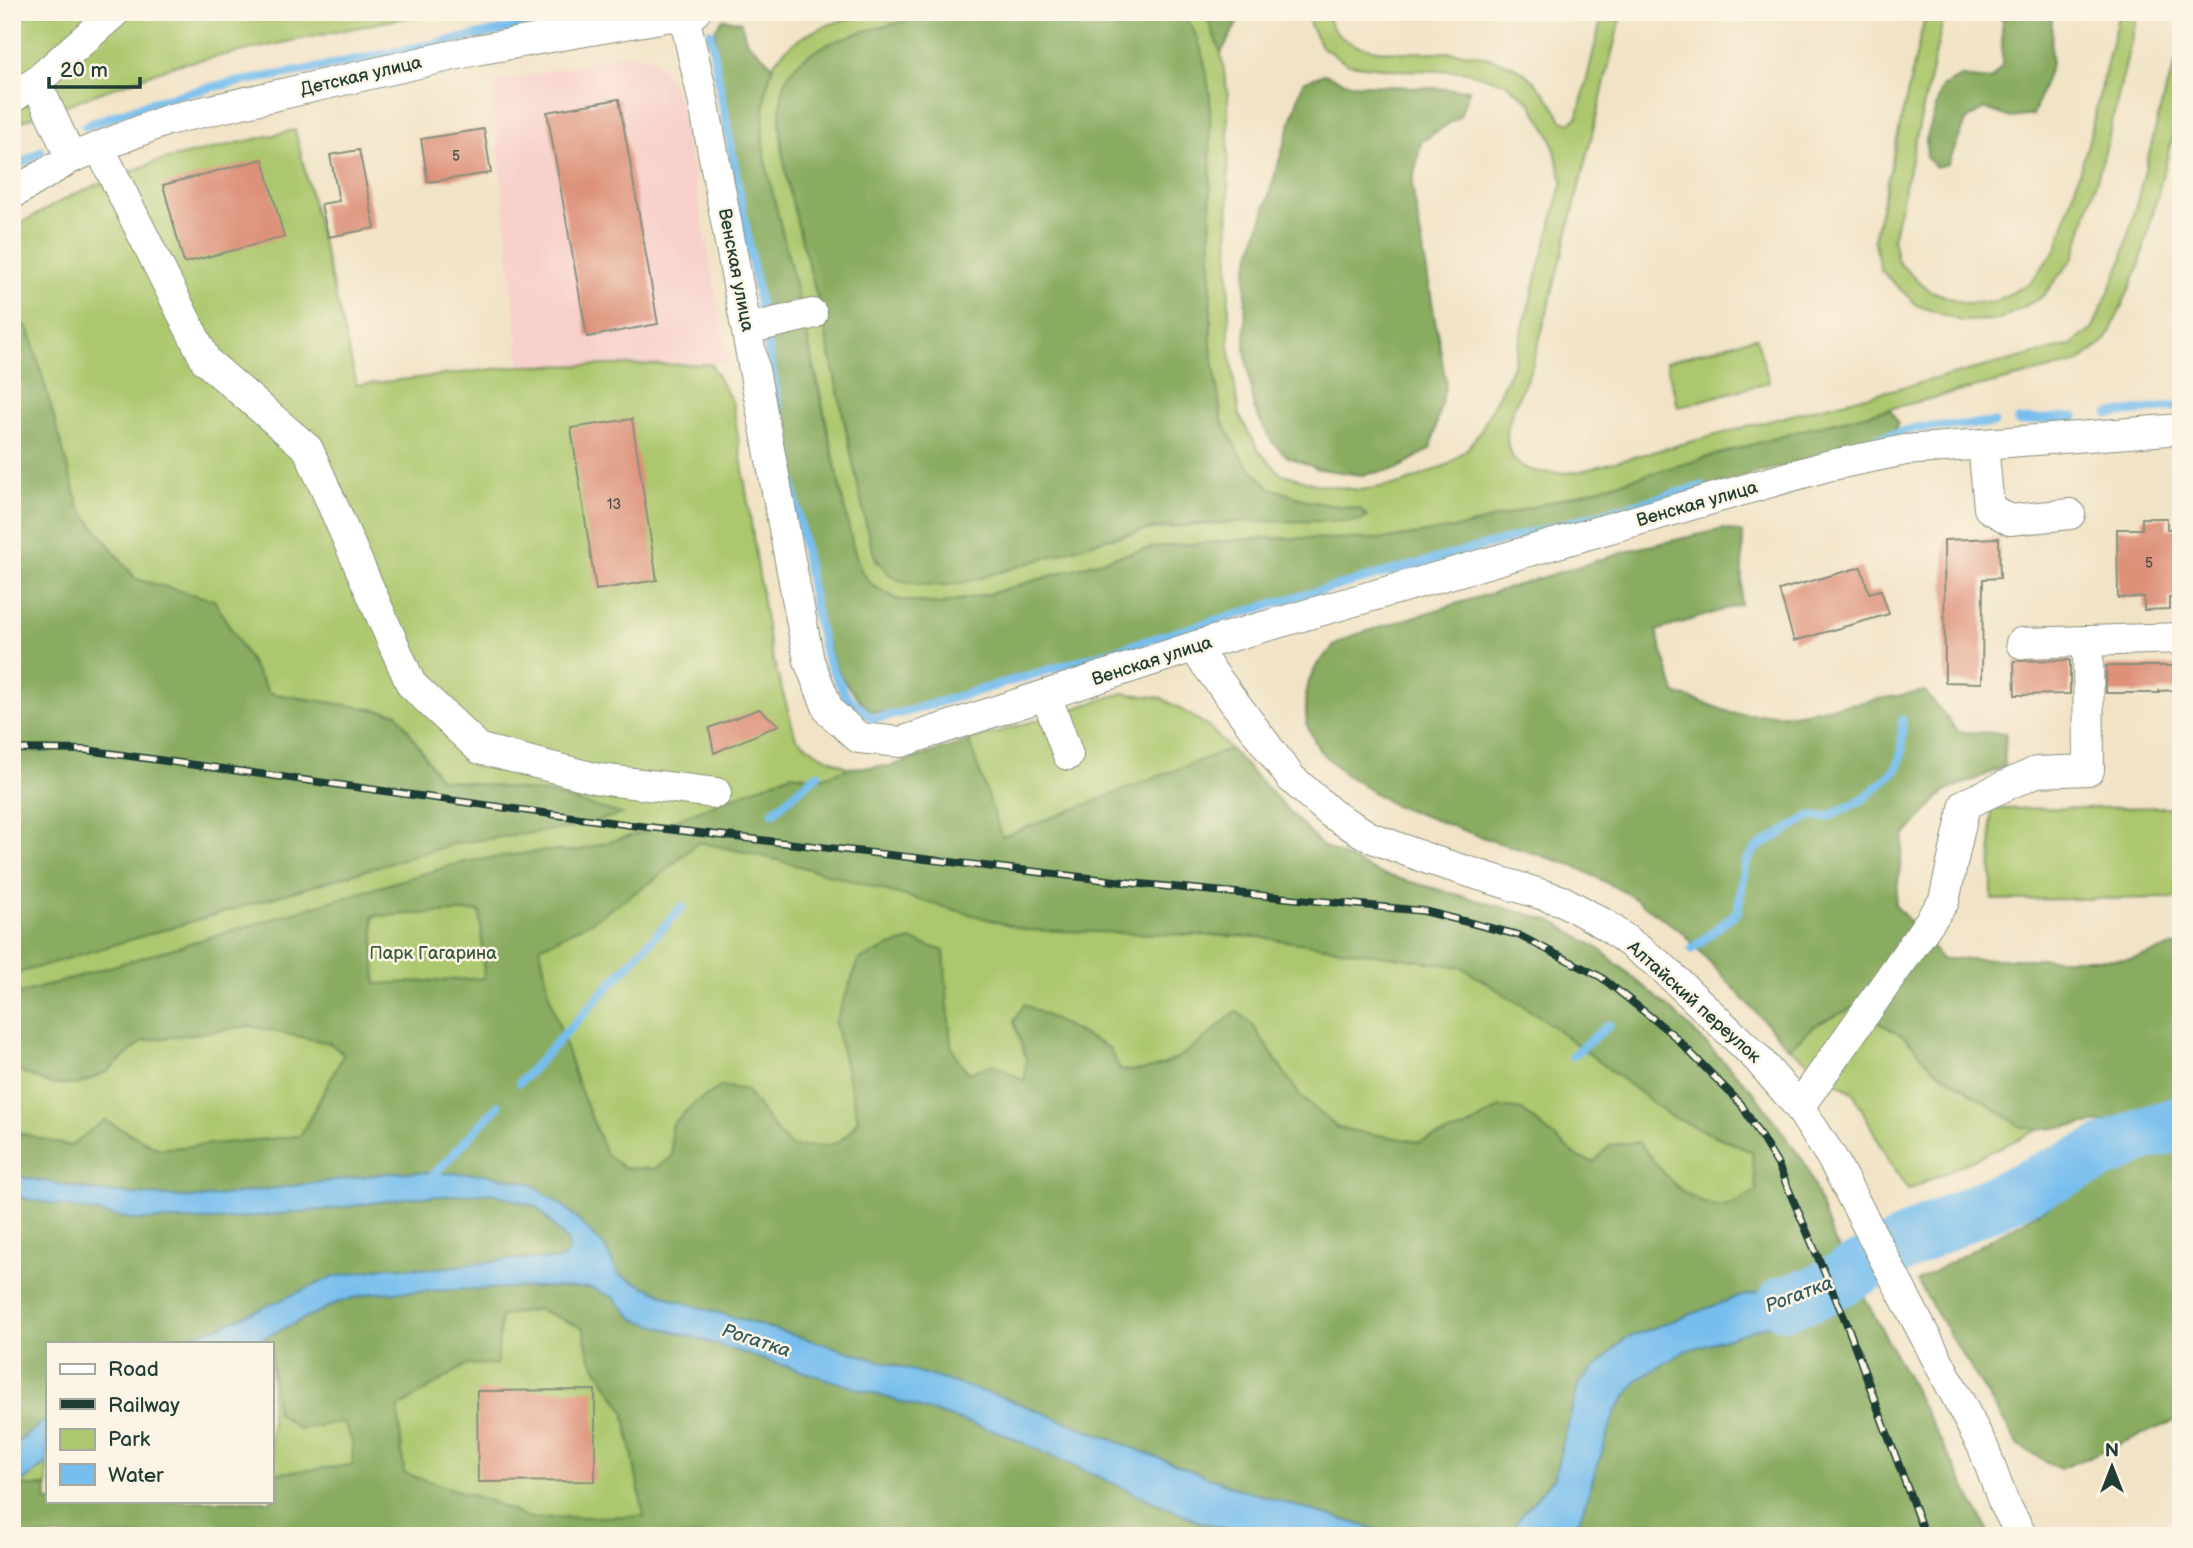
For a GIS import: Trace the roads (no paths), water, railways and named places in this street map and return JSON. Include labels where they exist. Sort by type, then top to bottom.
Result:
[{"type":"street","points":[[71,158],[20,88],[115,12]]},
{"type":"street","name":"Детская улица","points":[[12,194],[71,158],[167,120],[476,50],[689,14]]},
{"type":"street","name":"Венская улица","points":[[689,14],[809,661],[829,710],[859,738],[901,742],[1193,647],[1828,466],[1905,450],[2181,429]]},
{"type":"street","points":[[99,147],[206,361],[308,449],[411,684],[480,749],[599,779],[716,793]]},
{"type":"street","points":[[747,329],[812,314]]},
{"type":"street","points":[[1983,444],[1989,508],[2010,520],[2070,514]]},
{"type":"street","points":[[2021,643],[2181,638]]},
{"type":"street","points":[[1799,1107],[1944,901],[1965,804],[2036,772],[2090,770],[2088,641]]},
{"type":"street","name":"Алтайский переулок","points":[[1193,647],[1292,778],[1332,814],[1370,837],[1431,860],[1563,901],[1606,925],[1661,967],[1757,1058],[1799,1107],[1832,1158],[1983,1447],[2003,1501],[2022,1536]]},
{"type":"street","points":[[1046,695],[1068,755]]},
{"type":"water","points":[[398,1172],[485,1174],[530,1183],[567,1209],[604,1246],[619,1275],[675,1300],[1005,1398],[1236,1488],[1398,1536],[1253,1536],[1197,1521],[1001,1433],[634,1319],[613,1297],[591,1288],[535,1287],[372,1293],[339,1302],[255,1342],[169,1342],[219,1327],[333,1277],[389,1267],[431,1269],[516,1259],[560,1260],[569,1252],[568,1242],[537,1207],[492,1193],[406,1198],[332,1209],[217,1220],[136,1220],[12,1196],[12,1175],[100,1192],[200,1198]]},
{"type":"water","points":[[1844,1259],[1858,1285],[1808,1313],[1685,1351],[1639,1379],[1616,1410],[1579,1521],[1565,1536],[1496,1536],[1513,1526],[1554,1477],[1579,1383],[1626,1338],[1735,1298],[1799,1282]]},
{"type":"water","points":[[46,1419],[46,1464],[12,1490],[12,1447]]},
{"type":"waterway","points":[[85,126],[153,102],[216,86],[592,12]]},
{"type":"waterway","points":[[710,33],[760,306]]},
{"type":"waterway","points":[[12,170],[41,151]]},
{"type":"waterway","points":[[766,337],[826,656],[845,695],[873,719],[909,711],[1279,602],[1703,486]]},
{"type":"waterway","points":[[2109,414],[2181,406]]},
{"type":"waterway","points":[[2018,421],[2075,417]]},
{"type":"waterway","points":[[1838,449],[1916,428],[1994,423]]},
{"type":"waterway","points":[[1692,949],[1738,911],[1745,864],[1755,849],[1810,816],[1827,817],[1862,800],[1897,769],[1902,751],[1902,720]]},
{"type":"waterway","points":[[773,812],[818,774]]},
{"type":"waterway","points":[[520,1082],[682,907]]},
{"type":"waterway","points":[[1572,1056],[1609,1025]]},
{"type":"waterway","points":[[427,1182],[498,1106]]},
{"type":"waterway","name":"Рогатка","points":[[1784,1303],[1815,1293],[1930,1231],[2144,1134],[2181,1123]]},
{"type":"railway","points":[[12,749],[86,750],[631,825],[1141,884],[1424,911],[1518,935],[1601,977],[1672,1034],[1741,1104],[1778,1165],[1846,1322],[1925,1536]]},
{"type":"park label","name":"Парк Гагарина","points":[[433,953]]}]
